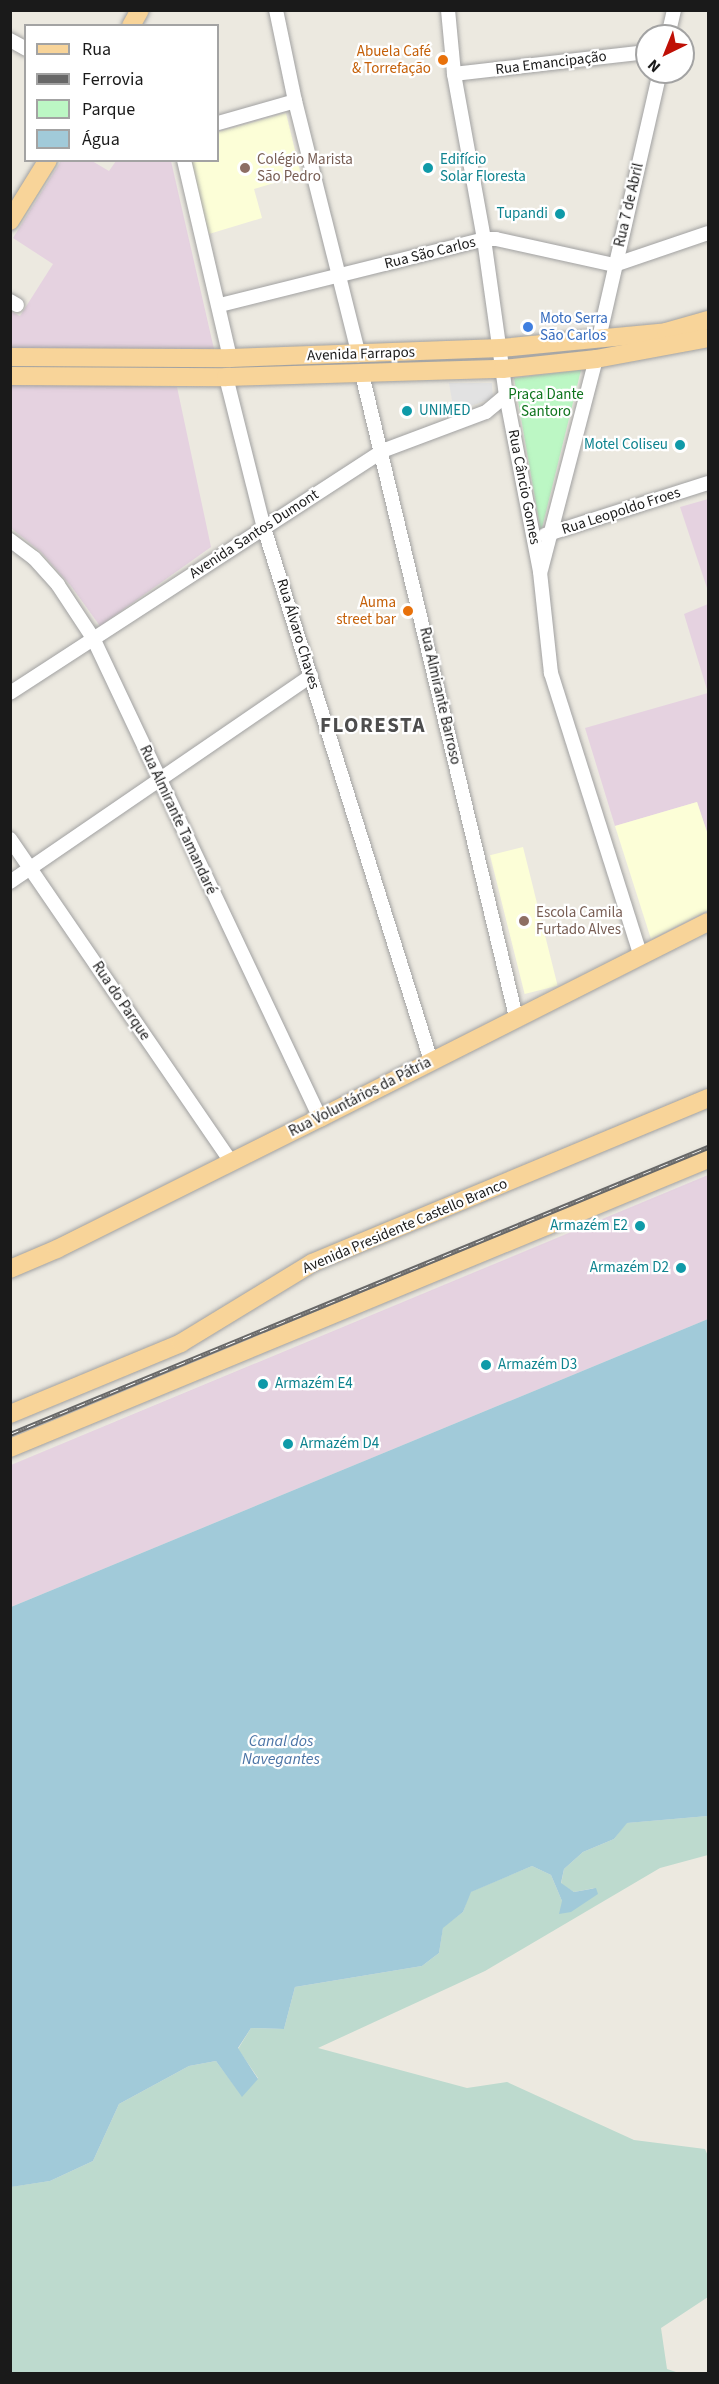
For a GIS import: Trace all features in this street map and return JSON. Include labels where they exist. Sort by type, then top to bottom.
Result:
[{"type":"main road","points":[[132,24],[140,10]]},
{"type":"main road","points":[[10,221],[47,162]]},
{"type":"main road","name":"Avenida Farrapos","points":[[10,357],[230,358],[501,348],[666,333],[708,320]]},
{"type":"main road","name":"Avenida Farrapos","points":[[10,376],[226,377],[503,369],[596,359],[708,338]]},
{"type":"main road","name":"Rua Voluntários da Pátria","points":[[10,1269],[57,1249],[320,1118],[708,921]]},
{"type":"main road","name":"Avenida Presidente Castello Branco","points":[[10,1414],[181,1343],[312,1263],[708,1098]]},
{"type":"main road","points":[[10,1448],[708,1159]]},
{"type":"street","points":[[276,10],[295,100],[359,355]]},
{"type":"street","name":"Rua Câncio Gomes","points":[[448,10],[454,74],[484,239],[506,395],[540,572],[551,673],[640,954]]},
{"type":"street","points":[[10,40],[24,48]]},
{"type":"street","name":"Rua Emancipação","points":[[454,74],[635,53]]},
{"type":"street","name":"Rua 7 de Abril","points":[[599,338],[657,84]]},
{"type":"street","points":[[219,123],[295,100]]},
{"type":"street","points":[[184,162],[220,305],[230,358]]},
{"type":"street","points":[[614,265],[708,233]]},
{"type":"street","name":"Rua São Carlos","points":[[220,305],[484,239],[496,239],[614,265]]},
{"type":"street","points":[[540,572],[596,359]]},
{"type":"street","name":"Rua Almirante Barroso","points":[[363,374],[516,1017]]},
{"type":"street","name":"Rua Álvaro Chaves","points":[[226,377],[264,528],[431,1061]]},
{"type":"street","name":"Avenida Santos Dumont","points":[[10,693],[382,451],[486,412],[506,395]]},
{"type":"street","name":"Rua Leopoldo Froes","points":[[533,539],[708,483]]},
{"type":"street","name":"Rua Almirante Tamandaré","points":[[10,540],[34,558],[58,585],[93,638],[320,1118]]},
{"type":"street","points":[[10,882],[311,676]]},
{"type":"street","name":"Rua do Parque","points":[[10,839],[231,1162]]},
{"type":"shaded area","name":"Colégio Marista São Pedro","points":[[286,113],[301,175],[254,189],[262,218],[209,234],[189,162],[219,162],[219,132]]},
{"type":"shaded area","points":[[60,162],[94,162],[109,171],[115,162],[171,162],[214,349],[11,349],[10,311],[20,316],[53,264],[13,238]]},
{"type":"shaded area","points":[[449,383],[492,383],[493,398],[454,412]]},
{"type":"shaded area","points":[[10,384],[177,387],[211,547],[100,626],[71,586],[41,552],[11,528]]},
{"type":"shaded area","points":[[708,499],[708,591],[680,507]]},
{"type":"shaded area","points":[[708,604],[708,693],[684,614]]},
{"type":"shaded area","points":[[708,693],[708,835],[697,802],[615,826],[585,728]]},
{"type":"shaded area","points":[[697,802],[708,835],[708,910],[651,939],[615,826]]},
{"type":"shaded area","name":"Escola Camila Furtado Alves","points":[[523,847],[558,986],[525,994],[490,855]]},
{"type":"shaded area","points":[[708,1175],[708,1319],[11,1607],[11,1465]]},
{"type":"shaded area","points":[[708,1816],[708,1855],[660,1868],[485,1971],[318,2048],[467,2088],[507,2082],[634,2140],[705,2149],[708,2156],[708,2297],[661,2328],[667,2369],[679,2373],[11,2373],[10,2187],[50,2181],[93,2161],[119,2104],[189,2066],[216,2061],[242,2096],[258,2078],[238,2049],[251,2028],[284,2029],[295,1987],[422,1966],[439,1953],[443,1927],[463,1912],[470,1892],[532,1866],[551,1875],[562,1901],[595,1888],[574,1892],[561,1884],[564,1869],[583,1852],[614,1839],[626,1823]]},
{"type":"green space","name":"Praça Dante Santoro","points":[[581,370],[541,532],[514,378]]},
{"type":"water","name":"Canal dos Navegantes","points":[[708,1319],[708,1816],[627,1823],[614,1839],[583,1852],[564,1869],[561,1883],[574,1892],[596,1888],[598,1894],[571,1912],[559,1914],[562,1901],[551,1875],[532,1866],[471,1892],[463,1912],[443,1928],[439,1953],[422,1966],[295,1987],[284,2029],[251,2028],[238,2048],[258,2079],[242,2097],[216,2061],[189,2066],[119,2104],[93,2161],[50,2181],[11,2187],[11,1607]]},
{"type":"railway","points":[[10,1434],[708,1147]]},
{"type":"place","name":"Abuela Café & Torrefação","points":[[443,60]]},
{"type":"place","name":"Colégio Marista São Pedro","points":[[245,168]]},
{"type":"place","name":"Edifício Solar Floresta","points":[[428,168]]},
{"type":"place","name":"Tupandi","points":[[560,214]]},
{"type":"place","name":"Moto Serra São Carlos","points":[[528,327]]},
{"type":"place","name":"UNIMED","points":[[407,411]]},
{"type":"place","name":"Motel Coliseu","points":[[680,445]]},
{"type":"place","name":"Auma street bar","points":[[408,611]]},
{"type":"place","name":"Escola Camila Furtado Alves","points":[[524,921]]},
{"type":"place","name":"Armazém E2","points":[[640,1226]]},
{"type":"place","name":"Armazém D2","points":[[681,1268]]},
{"type":"place","name":"Armazém D3","points":[[486,1365]]},
{"type":"place","name":"Armazém E4","points":[[263,1384]]},
{"type":"place","name":"Armazém D4","points":[[288,1444]]},
{"type":"district","name":"FLORESTA","points":[[373,725]]}]
